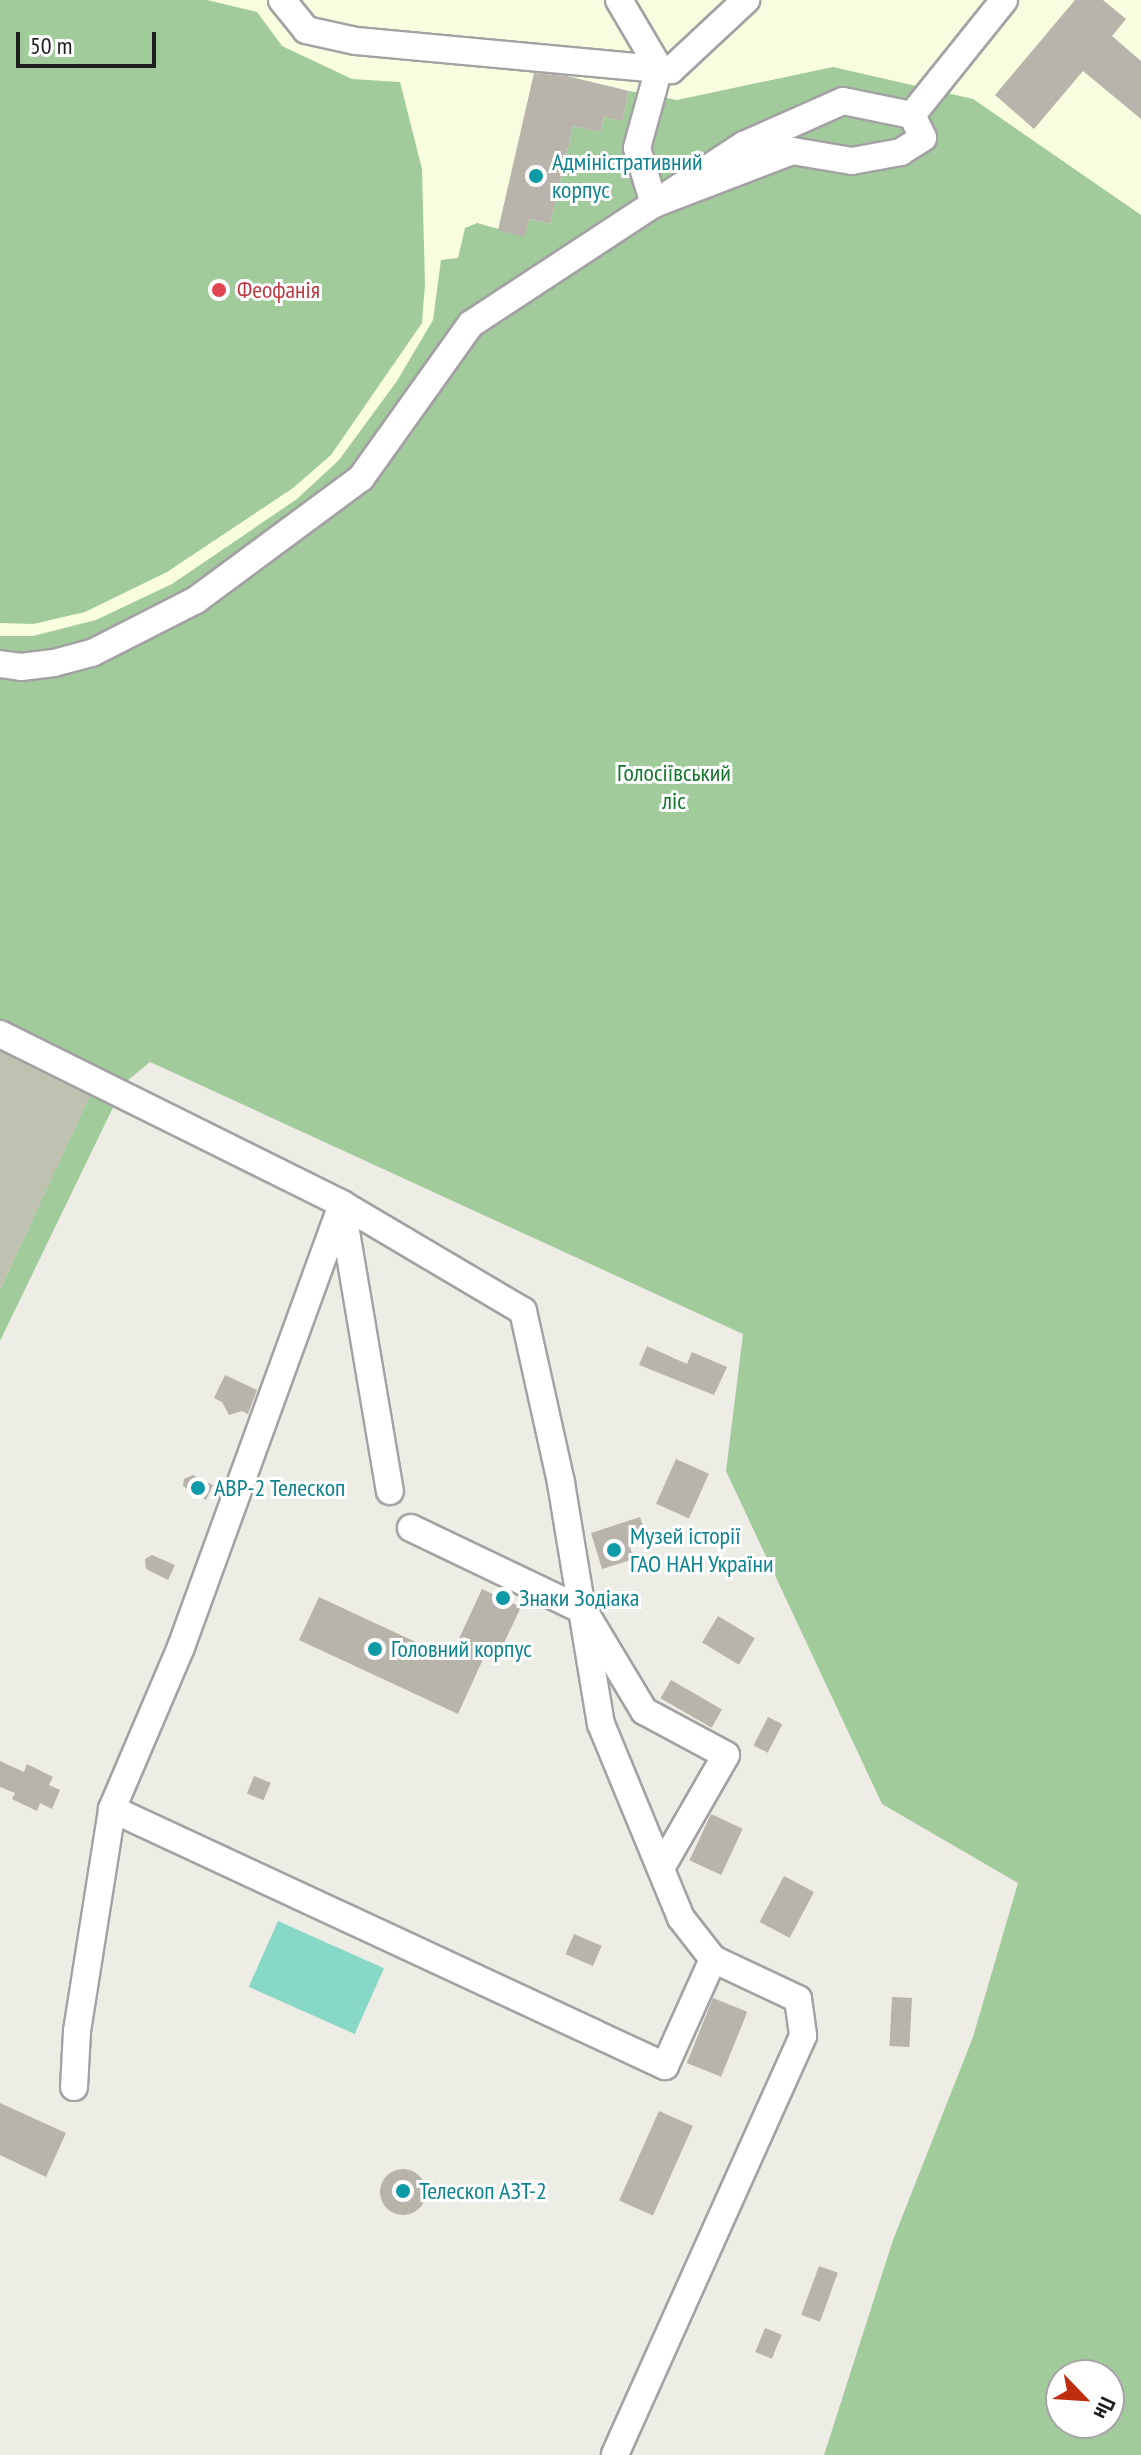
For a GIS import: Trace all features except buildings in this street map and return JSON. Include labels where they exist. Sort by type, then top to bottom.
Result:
[{"type":"lane","points":[[282,0],[306,30],[356,41],[671,70],[746,0]]},
{"type":"lane","points":[[619,0],[659,68],[637,148],[654,204]]},
{"type":"lane","points":[[912,115],[1004,0]]},
{"type":"lane","points":[[0,664],[32,666],[92,653],[196,600],[361,478],[471,324],[744,145],[843,101],[912,115]]},
{"type":"lane","points":[[654,204],[792,151],[852,161],[901,152],[923,138],[912,115]]},
{"type":"lane","points":[[0,1034],[342,1204],[523,1311],[561,1483],[601,1724],[681,1918],[713,1959],[798,1999],[803,2036],[615,2455]]},
{"type":"lane","points":[[342,1204],[390,1491]]},
{"type":"lane","points":[[74,2087],[77,2031],[112,1809],[181,1647],[342,1204]]},
{"type":"lane","points":[[411,1528],[584,1611],[644,1711],[726,1755],[661,1868]]},
{"type":"lane","points":[[112,1809],[665,2066],[713,1959]]},
{"type":"shaded area","name":"Феофанія","points":[[0,0],[1141,0],[1141,215],[973,99],[833,68],[677,100],[629,91],[622,121],[600,132],[573,126],[550,224],[525,237],[477,223],[458,259],[441,260],[433,320],[397,381],[339,460],[297,499],[172,584],[96,620],[33,636],[0,636]]},
{"type":"shaded area","points":[[0,1051],[92,1093],[0,1290]]},
{"type":"shaded area","points":[[278,1921],[384,1968],[355,2034],[249,1987]]},
{"type":"green space","name":"Феофанія","points":[[0,0],[207,0],[257,12],[282,46],[352,79],[400,82],[422,169],[425,284],[422,323],[331,455],[293,488],[167,572],[85,612],[33,624],[0,623]]},
{"type":"green space","name":"Голосіївський ліс","points":[[833,67],[973,99],[1141,215],[1141,2455],[824,2455],[893,2240],[973,2037],[1018,1883],[882,1804],[726,1471],[743,1334],[150,1062],[127,1081],[120,1093],[0,1341],[0,1290],[91,1094],[0,1051],[0,636],[33,636],[96,620],[172,584],[297,499],[339,460],[397,381],[433,320],[441,260],[458,258],[465,228],[477,223],[524,236],[529,219],[550,224],[573,126],[600,132],[604,117],[622,121],[629,91],[677,100]]},
{"type":"place","name":"Адміністративний корпус","points":[[536,176]]},
{"type":"place","name":"Феофанія","points":[[219,290]]},
{"type":"place","name":"АВР-2 Телескоп","points":[[198,1488]]},
{"type":"place","name":"Музей історії ГАО НАН України","points":[[614,1550]]},
{"type":"place","name":"Знаки Зодіака","points":[[503,1598]]},
{"type":"place","name":"Головний корпус","points":[[375,1649]]},
{"type":"place","name":"Телескоп АЗТ-2","points":[[403,2191]]}]
